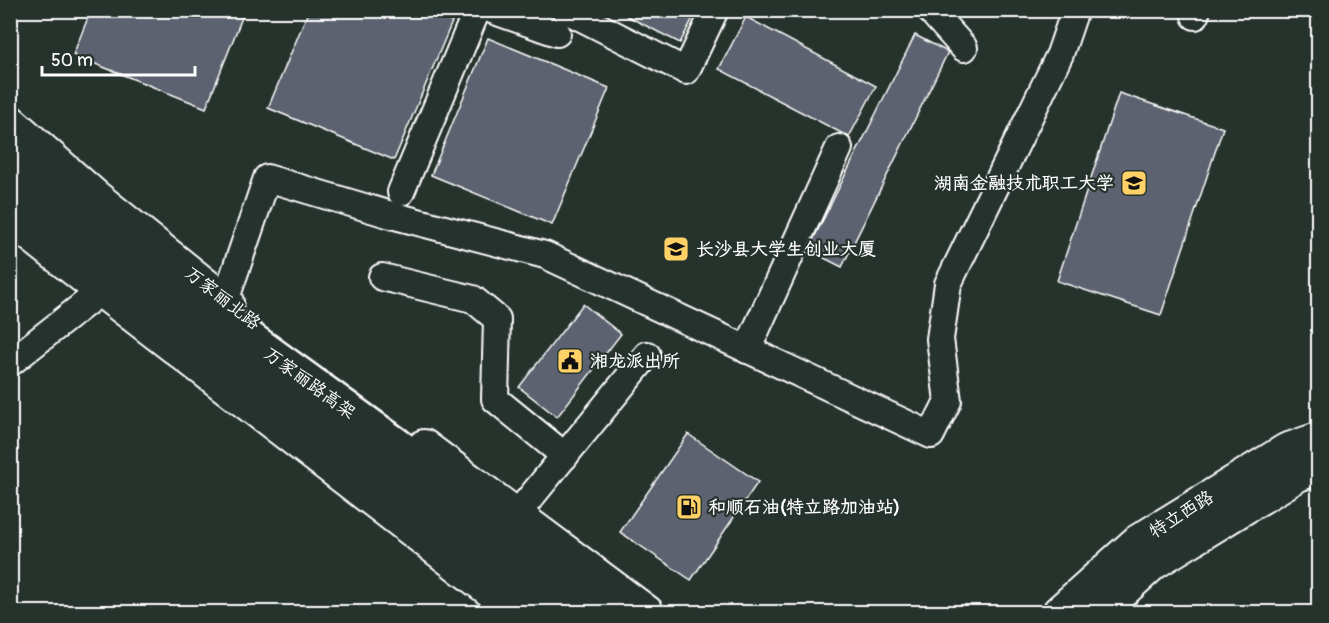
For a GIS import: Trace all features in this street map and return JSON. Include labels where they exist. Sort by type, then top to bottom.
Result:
[{"type":"highway","name":"万家丽路高架","points":[[10,148],[32,170],[216,314],[397,445],[615,612]]},
{"type":"highway","name":"万家丽路高架","points":[[10,183],[209,343],[564,612]]},
{"type":"main road","name":"万家丽北路","points":[[10,121],[95,196],[225,301],[647,612]]},
{"type":"main road","points":[[10,219],[519,612]]},
{"type":"main road","name":"特立西路","points":[[1059,612],[1138,541],[1286,450],[1318,439]]},
{"type":"main road","name":"特立西路","points":[[1100,612],[1154,563],[1298,475],[1318,468]]},
{"type":"street","points":[[401,192],[477,10]]},
{"type":"street","points":[[492,10],[567,17],[686,71],[715,10]]},
{"type":"street","points":[[930,10],[964,48]]},
{"type":"street","points":[[225,301],[267,178],[391,215],[545,255],[931,435],[948,400],[940,339],[948,284],[1060,54],[1075,10]]},
{"type":"street","points":[[747,350],[839,148]]},
{"type":"street","points":[[382,277],[473,299],[497,319],[495,399],[565,456]]},
{"type":"street","points":[[10,363],[101,291]]},
{"type":"street","points":[[517,514],[647,355]]},
{"type":"building","points":[[91,10],[245,10],[206,108],[73,55]]},
{"type":"building","points":[[309,10],[425,10],[452,22],[394,160],[268,108]]},
{"type":"building","points":[[615,10],[697,10],[680,43]]},
{"type":"building","points":[[746,17],[876,86],[849,137],[719,69]]},
{"type":"building","points":[[915,35],[948,52],[842,267],[808,250]]},
{"type":"building","points":[[488,38],[609,88],[552,225],[431,175]]},
{"type":"building","points":[[1119,93],[1223,128],[1161,315],[1057,281]]},
{"type":"building","name":"湘龙派出所","points":[[583,304],[621,334],[557,417],[519,387]]},
{"type":"building","name":"和顺石油(特立路加油站)","points":[[688,434],[758,482],[691,580],[620,532]]},
{"type":"place","name":"湖南金融技术职工大学","points":[[1134,183]]},
{"type":"place","name":"长沙县大学生创业大厦","points":[[676,249]]},
{"type":"place","name":"湘龙派出所","points":[[570,361]]},
{"type":"place","name":"和顺石油(特立路加油站)","points":[[689,507]]}]
